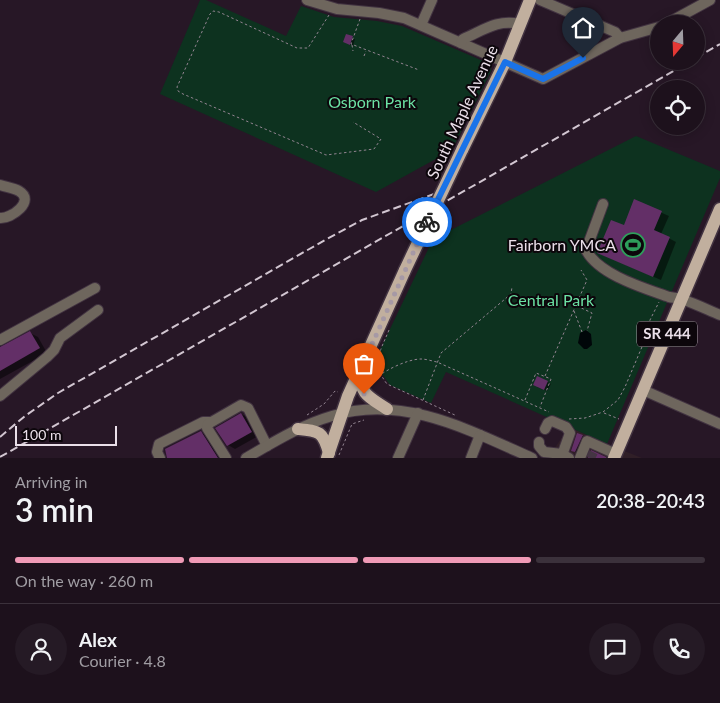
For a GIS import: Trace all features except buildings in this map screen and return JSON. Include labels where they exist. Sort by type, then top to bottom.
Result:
[{"type":"main road","name":"South Maple Avenue","points":[[332,455],[348,396],[405,270],[505,62],[530,0]]},
{"type":"main road","name":"SR 444","points":[[604,453],[642,390],[720,209]]},
{"type":"main road","points":[[360,371],[362,390],[368,397],[387,409]]},
{"type":"main road","points":[[298,429],[321,434],[332,455]]},
{"type":"street","points":[[307,0],[362,12],[394,16],[421,25],[543,79],[620,38],[650,30]]},
{"type":"street","points":[[421,25],[432,0]]},
{"type":"street","points":[[540,0],[615,32],[620,38]]},
{"type":"street","points":[[682,15],[710,0]]},
{"type":"street","points":[[461,43],[463,39],[496,23],[509,22],[520,24]]},
{"type":"street","points":[[0,185],[20,191],[24,196],[25,203],[21,209],[4,218],[0,218]]},
{"type":"street","points":[[603,204],[586,250],[590,258],[606,270],[632,283],[672,298],[682,298],[720,315]]},
{"type":"street","points":[[0,340],[95,288]]},
{"type":"street","points":[[0,396],[47,357],[54,350],[60,338],[98,310]]},
{"type":"street","points":[[642,390],[720,424]]},
{"type":"street","points":[[160,458],[157,452],[159,444],[203,422],[210,422],[243,405],[248,408],[267,446]]},
{"type":"street","points":[[251,456],[298,429],[332,416],[343,413],[387,409],[418,413],[442,419],[532,458]]},
{"type":"street","points":[[398,458],[418,413]]},
{"type":"street","points":[[539,442],[539,446],[544,452],[564,457],[570,433],[566,427],[552,421],[548,423],[545,429]]},
{"type":"street","points":[[210,422],[207,428],[226,458]]},
{"type":"street","points":[[471,458],[480,435]]},
{"type":"street","points":[[580,458],[587,442],[604,453]]},
{"type":"path","points":[[337,6],[308,48],[297,48],[219,12],[213,11],[177,87],[178,91],[183,94],[326,155],[374,149],[381,139],[353,122]]},
{"type":"path","points":[[353,51],[351,44],[362,12]]},
{"type":"path","points":[[352,44],[419,70]]},
{"type":"path","points":[[364,56],[367,50]]},
{"type":"path","points":[[544,376],[586,280],[581,270]]},
{"type":"path","points":[[422,401],[441,352],[511,294],[512,286]]},
{"type":"path","points":[[567,418],[585,418],[604,412],[618,400],[647,335],[650,320],[658,302]]},
{"type":"path","points":[[576,306],[592,313],[588,331]]},
{"type":"path","points":[[574,310],[582,332]]},
{"type":"path","points":[[389,331],[377,358],[380,375],[387,384],[457,416]]},
{"type":"path","points":[[369,385],[380,375],[410,360],[422,359],[437,362],[555,415]]},
{"type":"path","points":[[524,401],[536,373],[551,379],[540,408]]},
{"type":"path","points":[[604,412],[619,420]]},
{"type":"path","points":[[332,455],[352,424],[364,420]]},
{"type":"shaded area","points":[[586,330],[591,334],[592,345],[584,349],[578,343],[580,333]]},
{"type":"shaded area","points":[[569,427],[607,444],[642,458],[548,458]]},
{"type":"green space","name":"Osborn Park","points":[[200,0],[206,0],[286,36],[301,6],[334,17],[377,21],[402,26],[490,64],[491,71],[452,150],[376,192],[160,94]]},
{"type":"green space","name":"Central Park","points":[[636,136],[720,171],[720,178],[607,444],[446,372],[431,403],[390,385],[379,370],[379,352],[433,239]]},
{"type":"tunnel","points":[[590,458],[593,452]]},
{"type":"railway","points":[[705,53],[720,44]]},
{"type":"railway","points":[[0,457],[675,70]]},
{"type":"railway","points":[[0,437],[25,416],[58,393],[325,240],[362,220],[437,193]]},
{"type":"way so far","points":[[364,394],[360,383],[360,371],[427,222]]},
{"type":"place","name":"Fairborn YMCA","points":[[633,245]]},
{"type":"route","points":[[427,222],[505,62],[543,79],[583,58]]}]
